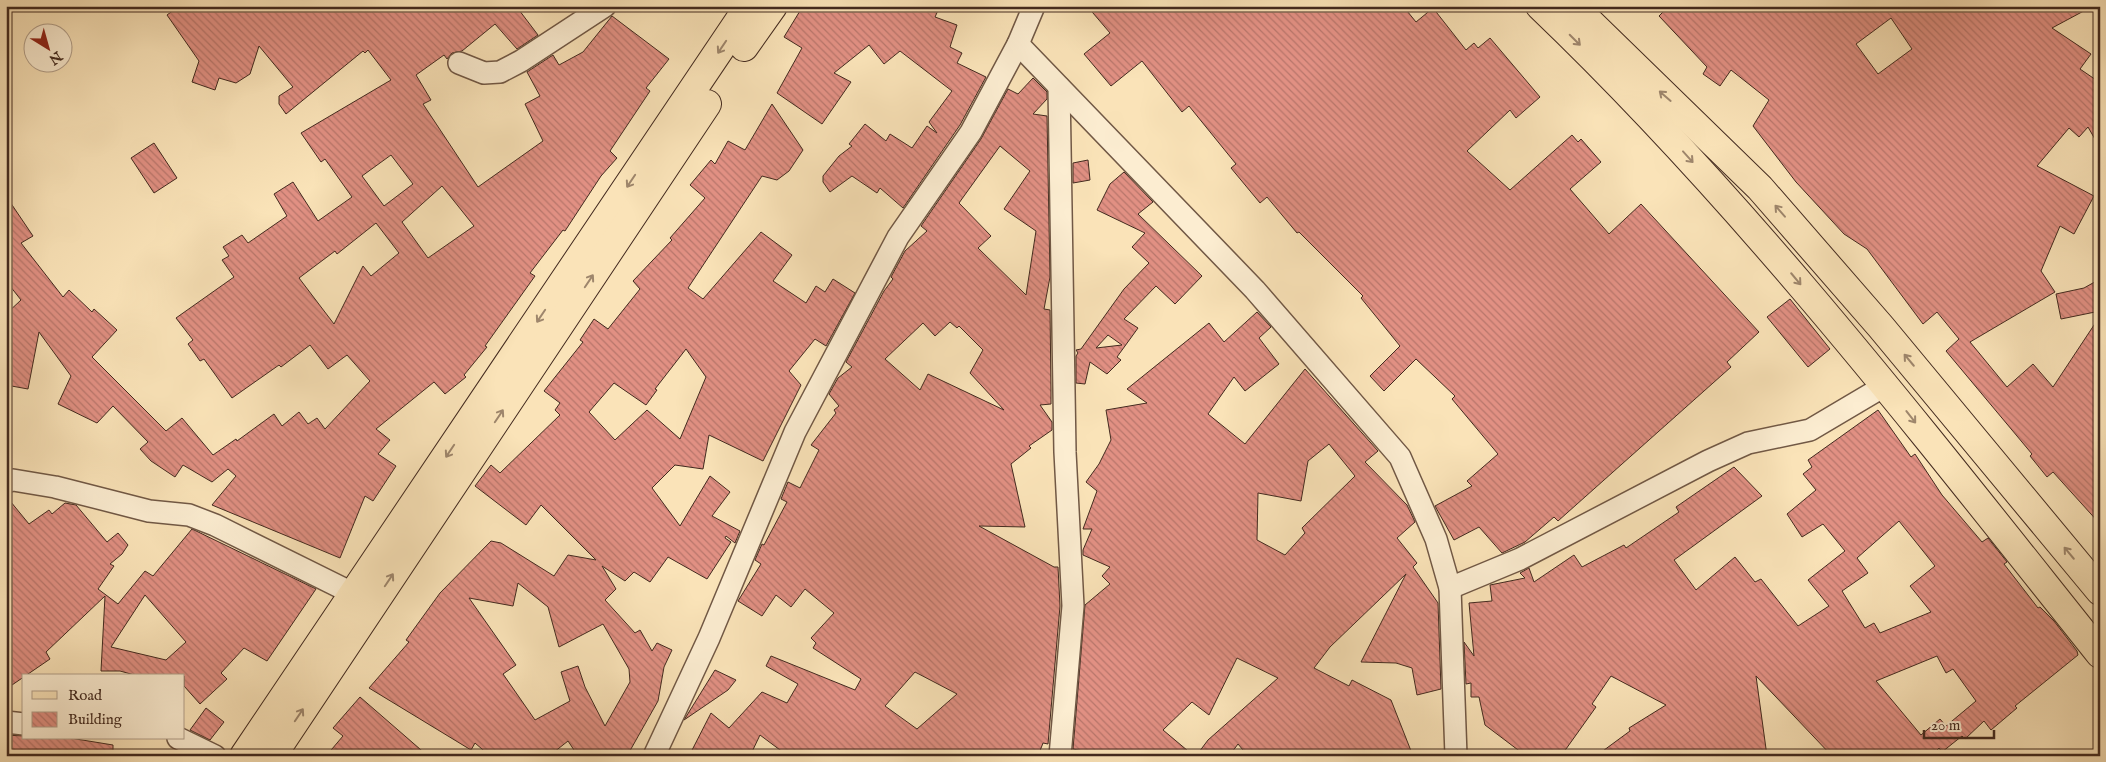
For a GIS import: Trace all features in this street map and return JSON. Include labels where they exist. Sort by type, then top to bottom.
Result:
[{"type":"main road","points":[[244,756],[749,6]]},
{"type":"main road","points":[[272,756],[773,6]]},
{"type":"main road","points":[[1540,6],[1672,139],[1751,227],[1886,385],[2100,654]]},
{"type":"main road","points":[[1576,7],[1760,188],[1882,327],[2100,591]]},
{"type":"street","points":[[459,63],[484,74],[500,72],[575,28],[605,6]]},
{"type":"street","points":[[654,756],[709,638],[795,432],[898,237],[971,132],[1018,44],[1034,6]]},
{"type":"street","points":[[1018,44],[1256,290],[1400,457],[1436,539],[1450,588],[1456,756]]},
{"type":"street","points":[[1059,87],[1065,452],[1073,606],[1060,756]]},
{"type":"street","points":[[1450,588],[1520,559],[1708,461],[1748,443],[1810,430],[1886,385]]},
{"type":"street","points":[[6,482],[14,480],[55,486],[149,511],[189,516],[215,525],[354,594]]},
{"type":"street","points":[[6,722],[22,724]]},
{"type":"street","points":[[182,740],[216,756]]},
{"type":"building","points":[[179,6],[516,6],[538,35],[517,49],[495,24],[462,51],[452,53],[447,59],[444,55],[416,75],[431,100],[423,104],[478,187],[543,141],[525,104],[540,96],[527,72],[553,55],[559,65],[583,52],[612,16],[669,59],[646,88],[650,91],[610,151],[617,158],[601,176],[565,231],[563,230],[530,273],[535,276],[485,346],[487,347],[464,375],[466,377],[445,394],[434,382],[376,429],[390,440],[378,454],[396,466],[373,501],[365,496],[340,558],[212,505],[236,476],[228,469],[212,482],[183,465],[175,477],[151,461],[140,449],[148,442],[113,406],[97,423],[58,404],[71,376],[39,332],[28,389],[6,385],[6,314],[21,300],[6,281],[6,196],[33,236],[21,243],[63,297],[69,290],[92,312],[94,309],[117,330],[92,357],[166,431],[182,418],[213,455],[236,439],[237,441],[274,414],[282,426],[299,412],[308,424],[317,418],[325,429],[370,381],[347,355],[328,369],[310,345],[281,367],[279,365],[232,398],[204,359],[200,361],[188,344],[193,340],[176,318],[234,277],[222,260],[229,256],[223,247],[242,235],[248,243],[287,216],[274,194],[293,182],[318,221],[352,197],[325,159],[321,162],[301,133],[391,80],[368,50],[365,53],[363,51],[286,114],[279,104],[279,96],[293,87],[259,46],[250,74],[236,83],[219,78],[215,90],[192,82],[199,61],[167,15]],"holes":[[[391,155],[413,184],[384,206],[362,176]],[[442,186],[474,226],[428,258],[402,222]],[[376,223],[399,253],[371,276],[363,266],[334,324],[299,278],[335,251],[337,254]]]},
{"type":"building","points":[[803,6],[940,6],[935,17],[957,25],[950,47],[962,53],[957,63],[986,77],[960,125],[903,208],[880,188],[877,193],[852,176],[830,192],[823,182],[823,176],[839,156],[852,146],[849,144],[865,124],[886,141],[890,134],[912,148],[927,126],[937,133],[929,122],[952,91],[900,51],[884,64],[869,45],[834,73],[851,82],[822,124],[777,93],[802,48],[784,37]]},
{"type":"building","points":[[1087,6],[1403,6],[1416,22],[1433,8],[1466,50],[1474,43],[1478,48],[1490,38],[1540,97],[1516,118],[1510,110],[1467,151],[1510,190],[1572,135],[1578,142],[1581,139],[1601,162],[1570,189],[1609,234],[1641,204],[1759,332],[1727,362],[1731,367],[1558,521],[1554,517],[1525,542],[1502,553],[1479,527],[1454,540],[1435,506],[1472,486],[1467,481],[1498,454],[1452,399],[1455,396],[1416,359],[1384,391],[1370,376],[1400,346],[1361,298],[1363,296],[1299,232],[1297,233],[1267,197],[1260,203],[1231,168],[1236,164],[1189,106],[1182,112],[1142,61],[1111,86],[1084,54],[1110,33]]},
{"type":"building","points":[[1669,6],[2093,6],[2052,28],[2091,54],[2080,69],[2099,82],[2094,90],[2100,96],[2100,148],[2088,127],[2079,137],[2069,128],[2037,166],[2094,196],[2074,234],[2060,226],[2041,271],[2055,292],[1970,342],[2007,387],[2033,364],[2053,387],[2100,316],[2100,524],[2053,472],[2047,477],[2030,456],[2032,454],[1946,351],[1959,339],[1937,312],[1923,324],[1867,249],[1844,234],[1796,182],[1753,126],[1769,100],[1731,70],[1720,86],[1703,74],[1707,67],[1659,16]],"holes":[[[1891,18],[1912,49],[1878,74],[1856,44]]]},
{"type":"building","points":[[1033,78],[1047,92],[1047,99],[1033,114],[1047,116],[1050,277],[1044,309],[1050,310],[1051,404],[1040,405],[1052,422],[1052,430],[1029,446],[1031,448],[1011,464],[1025,527],[979,526],[1054,567],[1058,567],[1060,606],[1048,744],[1043,743],[1038,756],[788,756],[760,735],[750,756],[689,756],[711,713],[729,728],[762,692],[787,703],[798,684],[766,666],[771,656],[855,690],[861,679],[813,648],[816,643],[811,638],[834,613],[805,589],[791,607],[776,595],[762,616],[738,601],[761,564],[755,560],[762,544],[764,545],[787,502],[781,499],[788,482],[800,488],[819,450],[811,445],[836,413],[834,410],[839,406],[829,394],[838,378],[852,367],[846,362],[884,291],[893,279],[891,277],[905,251],[927,231],[921,226],[981,139],[1008,89],[1018,94]],"holes":[[[1000,146],[1030,171],[1004,209],[1036,231],[1026,295],[978,248],[991,236],[959,203]],[[950,322],[957,328],[959,326],[983,350],[970,373],[1004,410],[928,374],[920,390],[885,359],[923,323],[935,336]],[[915,672],[957,694],[917,729],[885,706]]]},
{"type":"building","points":[[772,104],[803,150],[789,171],[777,180],[762,176],[688,288],[703,299],[761,232],[792,255],[773,281],[806,303],[816,286],[825,292],[833,279],[855,293],[826,346],[815,339],[789,371],[801,385],[763,461],[709,435],[703,469],[675,465],[652,488],[680,526],[710,476],[730,492],[712,516],[740,531],[735,543],[726,536],[725,538],[731,542],[707,579],[668,557],[650,582],[634,572],[625,581],[602,566],[616,589],[605,600],[635,633],[640,630],[652,651],[657,643],[672,650],[664,667],[658,701],[627,756],[578,756],[568,741],[549,756],[490,756],[475,743],[471,750],[369,688],[409,642],[406,640],[440,593],[491,541],[501,543],[554,576],[568,555],[596,560],[541,505],[526,525],[475,486],[491,465],[500,473],[560,415],[555,410],[560,403],[544,391],[583,342],[580,340],[594,319],[608,329],[640,289],[633,281],[672,240],[670,238],[705,198],[690,185],[711,160],[715,164],[728,141],[745,150]],"holes":[[[686,349],[706,377],[680,439],[647,410],[615,440],[589,412],[614,383],[646,405],[657,390],[655,389]],[[518,583],[548,607],[559,647],[603,624],[629,669],[630,682],[605,726],[585,687],[578,666],[561,672],[570,701],[535,720],[503,674],[516,665],[469,598],[513,606]]]},
{"type":"building","points":[[154,143],[177,178],[154,193],[131,158]]},
{"type":"building","points":[[1088,160],[1090,180],[1073,183],[1073,163]]},
{"type":"building","points":[[1124,172],[1153,202],[1138,214],[1202,276],[1175,304],[1156,286],[1124,319],[1138,328],[1117,357],[1121,360],[1107,374],[1090,362],[1085,384],[1076,383],[1076,356],[1078,353],[1076,350],[1081,349],[1124,289],[1149,263],[1132,247],[1145,233],[1097,210],[1110,184]],"holes":[[[1108,335],[1122,345],[1096,348]]]},
{"type":"building","points":[[2100,279],[2100,311],[2061,319],[2056,294],[2084,288]]},
{"type":"building","points":[[1790,299],[1830,349],[1808,367],[1767,317]]},
{"type":"building","points":[[1257,312],[1271,327],[1259,338],[1279,364],[1245,391],[1234,377],[1208,414],[1245,444],[1305,369],[1378,451],[1365,462],[1407,505],[1415,522],[1397,538],[1417,563],[1413,567],[1438,603],[1441,689],[1417,695],[1412,668],[1396,663],[1361,662],[1406,574],[1330,647],[1314,668],[1349,686],[1352,680],[1391,700],[1413,756],[1248,756],[1238,744],[1229,756],[1196,756],[1208,740],[1278,678],[1237,658],[1209,715],[1192,702],[1163,730],[1194,756],[1106,756],[1073,749],[1085,605],[1110,584],[1102,576],[1110,567],[1083,555],[1083,550],[1092,529],[1083,529],[1097,491],[1086,482],[1099,464],[1111,440],[1106,410],[1147,403],[1127,389],[1209,323],[1224,342]],"holes":[[[1329,444],[1355,476],[1302,528],[1305,533],[1285,555],[1257,540],[1258,493],[1301,501],[1308,461]]]},
{"type":"building","points":[[1878,410],[1911,457],[1915,454],[1942,495],[1982,542],[1988,538],[2007,562],[2004,564],[2038,608],[2040,607],[2054,621],[2078,655],[2015,706],[2017,708],[1991,730],[1984,721],[1965,739],[1962,736],[1942,752],[1939,748],[1935,752],[1938,756],[1832,756],[1756,676],[1767,756],[1596,756],[1630,731],[1629,728],[1666,705],[1611,676],[1592,704],[1596,707],[1561,756],[1526,756],[1485,725],[1479,697],[1471,697],[1471,683],[1466,684],[1464,642],[1474,656],[1469,603],[1492,601],[1490,585],[1525,578],[1520,573],[1529,568],[1534,582],[1574,555],[1582,567],[1624,545],[1626,548],[1679,512],[1676,507],[1734,467],[1762,496],[1674,560],[1696,590],[1735,557],[1755,582],[1761,579],[1798,626],[1829,606],[1808,580],[1845,551],[1823,524],[1802,537],[1787,514],[1816,490],[1803,474],[1812,467],[1808,460]],"holes":[[[1899,521],[1935,566],[1910,586],[1931,612],[1880,633],[1874,623],[1865,628],[1842,591],[1868,573],[1857,558]],[[1937,656],[1946,673],[1953,669],[1976,701],[1946,726],[1940,719],[1921,735],[1876,681]]]},
{"type":"building","points":[[6,496],[29,524],[49,510],[52,514],[65,503],[76,505],[107,542],[118,533],[128,545],[122,554],[110,564],[114,566],[98,589],[118,604],[145,571],[153,576],[192,529],[316,589],[267,661],[244,648],[221,673],[227,679],[200,704],[185,687],[185,674],[131,674],[120,671],[101,671],[105,596],[46,652],[50,659],[28,674],[22,674],[22,678],[12,685],[6,666]],"holes":[[[145,595],[186,642],[166,660],[111,647]]]},
{"type":"building","points":[[715,670],[736,680],[728,690],[684,720]]},
{"type":"building","points":[[360,697],[428,756],[326,756],[343,736],[333,728]]},
{"type":"building","points":[[206,708],[224,722],[210,740],[190,730]]},
{"type":"building","points":[[6,735],[22,736],[22,740],[82,740],[113,745],[113,756],[6,756]]}]
